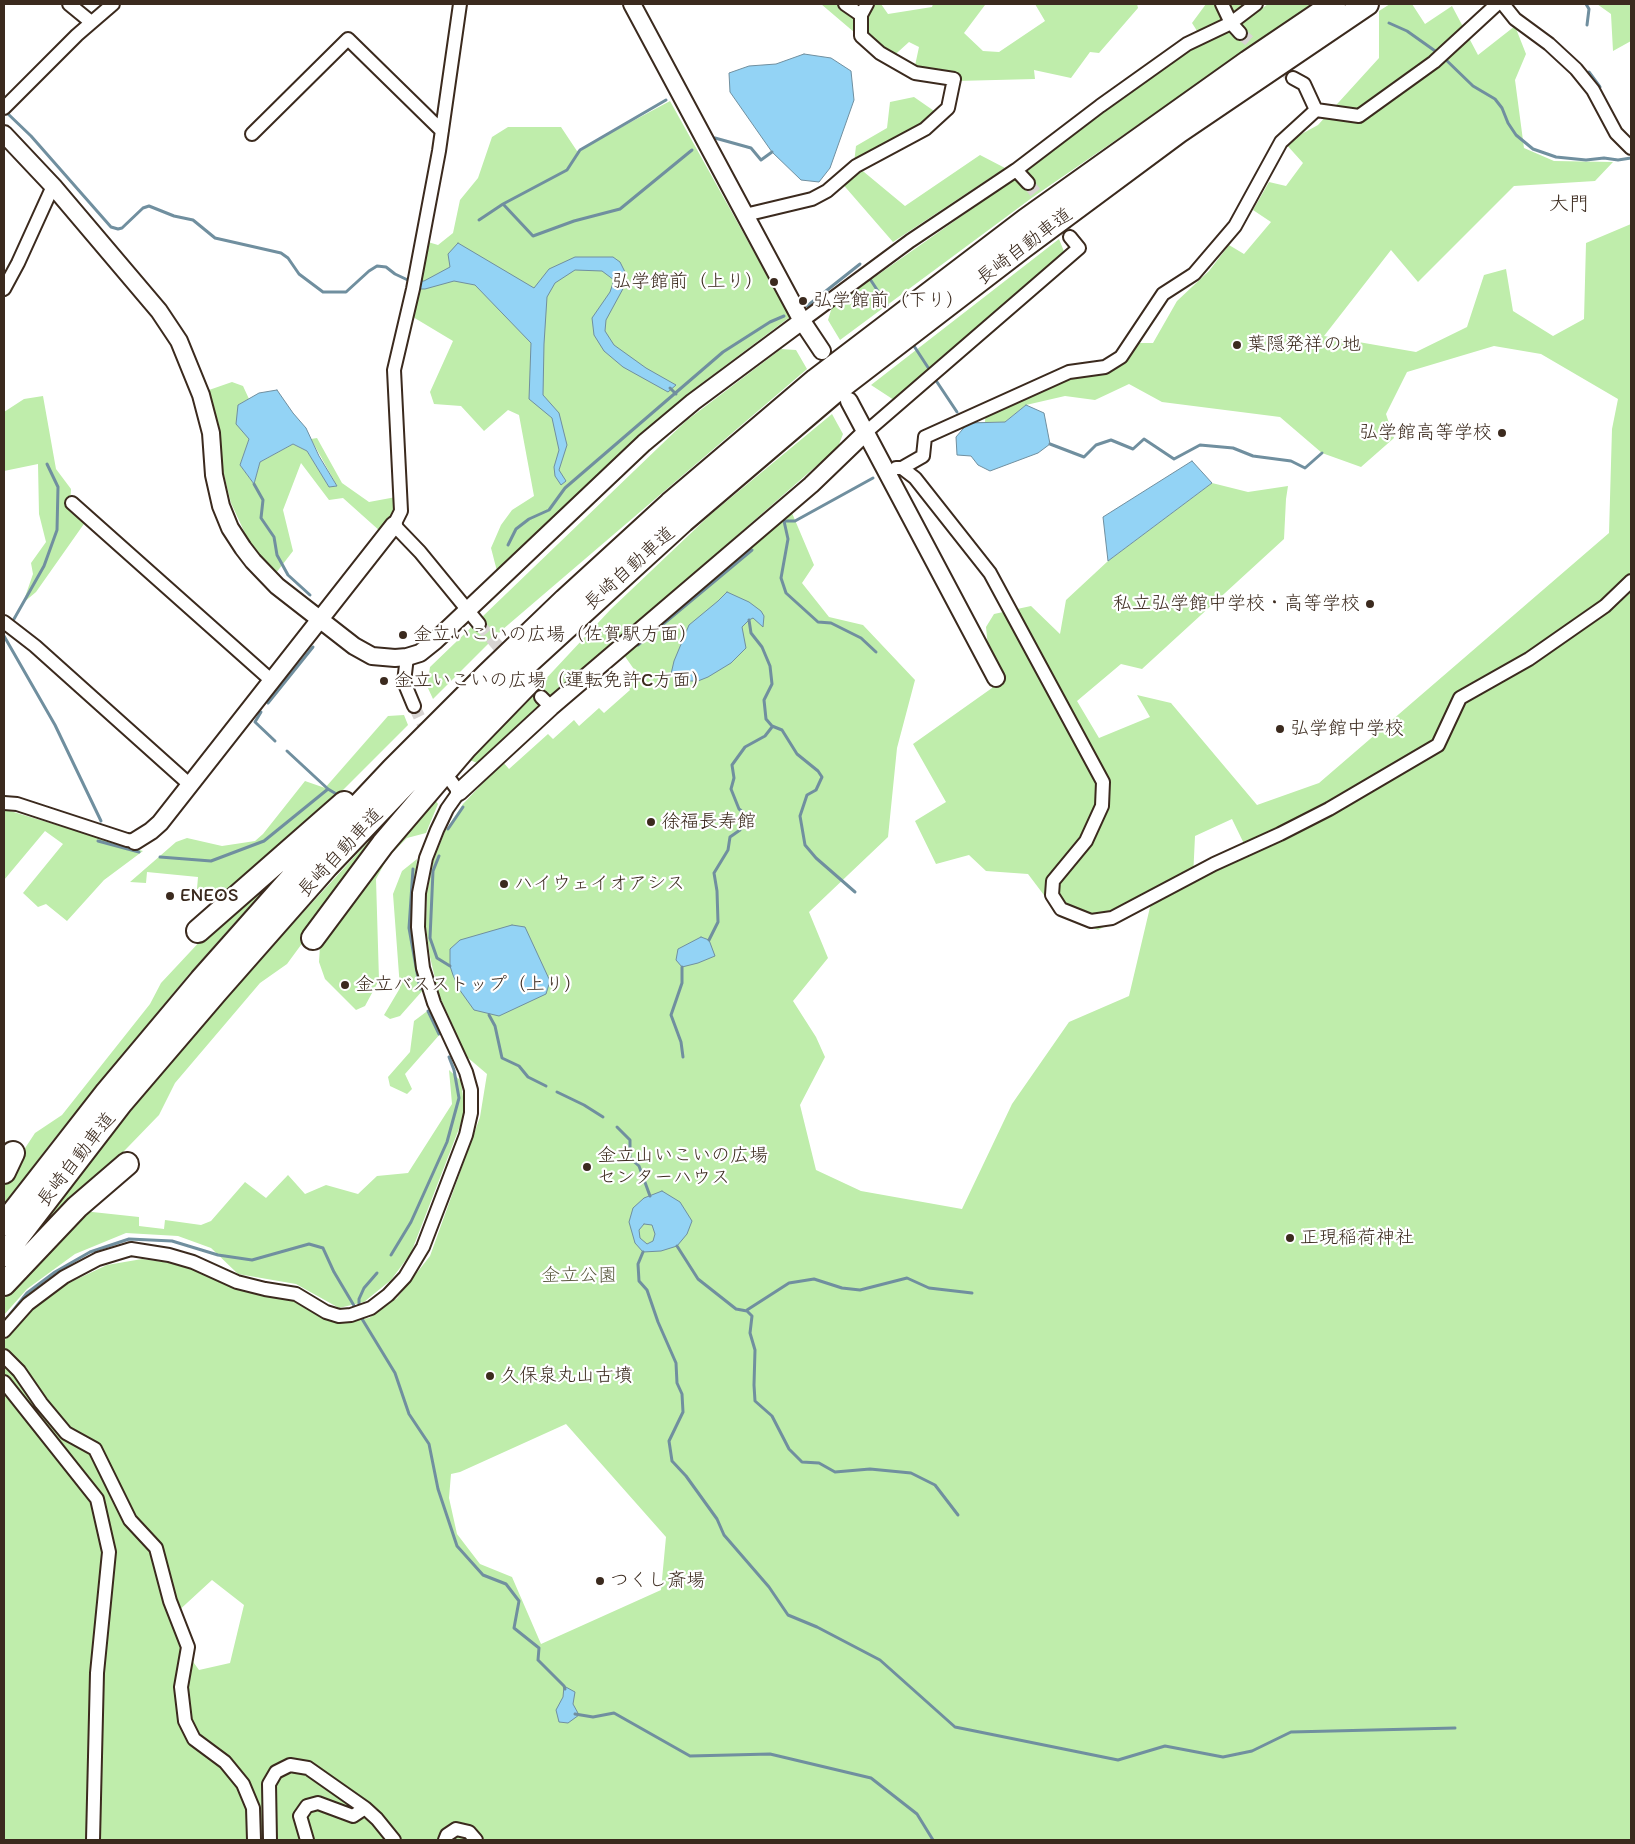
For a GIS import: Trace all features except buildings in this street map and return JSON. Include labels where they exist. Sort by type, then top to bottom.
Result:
[{"type":"highway","name":"長崎自動車道","points":[[4,1224],[102,1099],[201,980],[313,854],[393,769],[486,675],[565,600],[670,504],[816,380],[1026,220],[1248,62],[1334,4]]},
{"type":"highway","name":"長崎自動車道","points":[[4,1255],[121,1104],[216,992],[327,866],[499,689],[683,521],[834,394],[1023,247],[1178,132],[1367,4]]},
{"type":"highway","points":[[313,938],[383,844],[465,748],[683,521]]},
{"type":"highway","points":[[198,931],[486,675]]},
{"type":"highway","points":[[4,1284],[78,1207],[127,1164]]},
{"type":"street","points":[[69,4],[91,22]]},
{"type":"street","points":[[6,106],[91,22],[114,4]]},
{"type":"street","points":[[4,803],[16,804],[136,841],[151,832],[394,525],[401,511],[394,370],[414,282],[442,131],[460,4]]},
{"type":"street","points":[[632,4],[802,321],[822,351]]},
{"type":"street","points":[[745,214],[812,199],[827,191],[856,166],[925,129],[948,108],[954,79],[915,73],[880,53],[861,36],[864,9],[845,4]]},
{"type":"street","points":[[1222,4],[1231,23],[1240,33]]},
{"type":"street","points":[[4,134],[53,186],[159,310],[179,340],[201,395],[211,433],[214,475],[221,506],[230,528],[243,548],[264,574],[277,586],[354,646],[372,656],[407,657],[420,653],[468,611],[644,443],[693,402],[910,242],[1016,170],[1100,106],[1187,44],[1231,23],[1256,4]]},
{"type":"street","points":[[1316,110],[1359,116],[1434,62],[1498,4]]},
{"type":"street","points":[[1503,4],[1515,19],[1549,44],[1576,69],[1594,90],[1616,133],[1631,148]]},
{"type":"street","points":[[252,134],[348,39],[442,131]]},
{"type":"street","points":[[1294,78],[1304,84],[1316,110]]},
{"type":"street","points":[[884,468],[902,468],[923,456],[925,437],[1070,372],[1105,367],[1122,357],[1163,294],[1194,274],[1236,226],[1281,142],[1316,110]]},
{"type":"street","points":[[1016,170],[1028,183]]},
{"type":"street","points":[[4,289],[53,186]]},
{"type":"street","points":[[4,1331],[28,1304],[64,1277],[98,1259],[131,1249],[169,1255],[193,1262],[237,1282],[265,1290],[296,1294],[326,1312],[339,1316],[364,1311],[388,1295],[405,1277],[424,1247],[466,1135],[471,1113],[471,1090],[466,1072],[434,1003],[423,968],[418,927],[419,893],[426,858],[455,787],[546,702],[811,485],[865,433],[1079,248],[1070,237]]},
{"type":"street","points":[[849,401],[996,678]]},
{"type":"street","points":[[902,468],[915,478],[990,573],[1103,782],[1102,806],[1086,841],[1054,881],[1052,894],[1061,909],[1091,921],[1112,918],[1214,864],[1280,834],[1328,809],[1438,745],[1460,698],[1529,659],[1605,606],[1631,581]]},
{"type":"street","points":[[72,503],[272,681]]},
{"type":"street","points":[[394,525],[420,552],[479,624]]},
{"type":"street","points":[[4,622],[35,646],[189,784]]},
{"type":"street","points":[[407,657],[404,682],[414,706]]},
{"type":"street","points":[[4,1356],[19,1371],[40,1403],[66,1433],[95,1449],[130,1520],[156,1548],[170,1601],[188,1647],[181,1687],[185,1721],[194,1739],[225,1762],[243,1784],[253,1808],[254,1840]]},
{"type":"street","points":[[4,1382],[97,1499],[109,1552],[97,1673],[93,1840]]},
{"type":"street","points":[[270,1840],[269,1784],[276,1772],[290,1765],[308,1768],[365,1808],[377,1819],[394,1840]]},
{"type":"street","points":[[307,1840],[300,1816],[307,1806],[318,1803],[353,1816],[365,1808]]},
{"type":"street","points":[[444,1840],[456,1828],[469,1832],[476,1840]]},
{"type":"green space","points":[[821,4],[881,4],[888,14],[932,7],[933,4],[983,4],[985,5],[964,33],[983,51],[999,52],[1045,21],[1035,4],[1137,4],[1138,8],[1099,53],[1090,52],[1071,78],[1034,70],[1035,79],[956,81],[913,75],[919,47],[909,42],[888,61]]},
{"type":"green space","points":[[1206,4],[1245,4],[1199,34],[1192,23]]},
{"type":"green space","points":[[1268,4],[1314,4],[1033,197],[840,340],[828,320],[832,307],[1013,180],[1181,55],[1229,32]]},
{"type":"green space","name":"金立公園","points":[[1390,4],[1412,4],[1425,24],[1452,6],[1478,55],[1515,26],[1526,54],[1515,80],[1524,148],[1554,161],[1613,162],[1595,181],[1514,186],[1418,282],[1391,250],[1324,336],[1416,352],[1467,327],[1484,275],[1506,269],[1513,311],[1553,336],[1584,319],[1586,243],[1631,224],[1631,1840],[4,1840],[4,1341],[29,1311],[58,1288],[107,1265],[142,1259],[178,1264],[256,1293],[295,1300],[335,1322],[369,1318],[397,1298],[430,1256],[480,1117],[487,1074],[467,1057],[439,995],[430,957],[426,927],[427,893],[433,862],[445,831],[463,804],[503,762],[509,769],[548,734],[553,739],[574,720],[579,726],[599,708],[604,713],[630,690],[627,684],[638,675],[624,655],[792,513],[814,565],[802,583],[829,617],[863,625],[915,680],[897,748],[888,837],[809,912],[828,958],[793,1001],[816,1037],[825,1057],[800,1105],[816,1170],[861,1191],[962,1209],[1012,1104],[1069,1022],[1129,996],[1151,903],[1098,930],[1059,915],[1028,874],[986,871],[969,855],[936,864],[915,821],[946,802],[913,744],[992,688],[986,627],[994,614],[1031,606],[1060,634],[1066,600],[1108,561],[1212,483],[1248,492],[1288,486],[1284,539],[1142,669],[1121,664],[1077,701],[1099,738],[1150,717],[1137,695],[1171,703],[1257,805],[1319,783],[1609,533],[1612,429],[1618,399],[1541,354],[1494,346],[1407,372],[1386,414],[1394,438],[1361,467],[1322,453],[1280,417],[1162,402],[1129,384],[1095,400],[1065,396],[1026,405],[1005,422],[985,422],[986,409],[1069,372],[1105,367],[1130,343],[1153,343],[1177,301],[1209,271],[1229,245],[1244,254],[1271,222],[1253,210],[1269,182],[1286,186],[1303,163],[1285,143],[1318,125],[1379,58],[1379,11]],"holes":[[[1232,819],[1249,854],[1193,878],[1195,836]],[[566,1424],[666,1537],[661,1590],[541,1644],[512,1577],[480,1564],[457,1534],[449,1498],[451,1474],[460,1472]],[[212,1580],[244,1605],[230,1663],[199,1670],[178,1641],[175,1614]]]},
{"type":"green space","points":[[1597,4],[1631,4],[1631,41],[1613,51],[1611,14]]},
{"type":"green space","points":[[914,97],[937,113],[920,128],[854,163],[856,146],[887,128],[890,102]]},
{"type":"green space","points":[[670,101],[790,317],[694,389],[563,507],[497,571],[491,548],[501,525],[512,510],[534,496],[519,415],[508,410],[484,431],[461,406],[434,404],[430,392],[453,341],[413,317],[428,242],[438,245],[453,233],[460,200],[478,178],[492,137],[508,127],[561,127],[577,151]]},
{"type":"green space","points":[[980,155],[1005,168],[893,242],[840,181],[858,167],[905,206]]},
{"type":"green space","points":[[1059,239],[1065,254],[894,400],[871,385]]},
{"type":"green space","points":[[781,349],[796,350],[807,369],[502,630],[433,699],[427,686],[430,667],[686,421]]},
{"type":"green space","points":[[232,382],[243,386],[249,399],[238,405],[249,439],[240,465],[254,484],[260,462],[293,444],[307,451],[329,487],[337,486],[311,439],[317,438],[342,483],[369,502],[396,497],[392,516],[381,532],[343,498],[329,500],[301,463],[283,510],[293,551],[276,573],[249,542],[231,503],[223,471],[220,430],[209,390]]},
{"type":"green space","points":[[43,396],[56,469],[71,489],[70,507],[86,521],[36,592],[23,603],[33,574],[31,563],[46,542],[39,514],[38,464],[4,471],[4,412],[24,399]]},
{"type":"green space","points":[[832,414],[843,434],[838,447],[477,763],[470,760],[611,609],[710,515]]},
{"type":"green space","points":[[404,715],[408,725],[289,844],[230,891],[197,889],[198,877],[147,872],[146,883],[130,882],[176,842],[187,838],[222,846],[255,841],[263,834],[305,781],[325,788],[388,716]]},
{"type":"green space","points":[[411,795],[287,964],[260,983],[175,1083],[159,1115],[4,1275],[48,1215],[143,1096],[254,966]]},
{"type":"green space","points":[[433,797],[438,804],[426,833],[407,838],[388,857],[376,879],[379,980],[365,1006],[356,1010],[325,979],[319,962],[320,946],[366,880]]},
{"type":"green space","points":[[7,810],[143,851],[104,880],[67,921],[46,904],[38,907],[23,893],[63,844],[45,831],[4,880],[4,811]]},
{"type":"green space","points":[[294,856],[189,974],[53,1140],[4,1205],[4,1180],[35,1133],[62,1115],[150,1004],[161,983],[204,937]]},
{"type":"green space","points":[[417,859],[411,928],[423,990],[400,1016],[390,1019],[384,1015],[400,988],[393,894],[402,871]]},
{"type":"green space","points":[[430,1009],[441,1033],[405,1074],[412,1089],[407,1094],[390,1086],[388,1077],[410,1052],[414,1021]]},
{"type":"green space","points":[[449,1070],[461,1081],[465,1113],[411,1253],[391,1280],[364,1302],[339,1308],[296,1284],[238,1274],[211,1248],[178,1236],[126,1233],[75,1254],[27,1289],[4,1315],[4,1299],[83,1211],[139,1217],[139,1226],[164,1229],[165,1220],[201,1225],[211,1221],[245,1182],[266,1198],[288,1175],[305,1194],[326,1185],[358,1194],[377,1176],[408,1173],[452,1104]]},
{"type":"water","points":[[804,54],[831,58],[851,71],[854,100],[830,168],[819,182],[801,180],[772,152],[730,92],[729,73],[749,66],[776,64]]},
{"type":"water","points":[[458,243],[534,288],[549,269],[575,257],[613,257],[620,262],[626,274],[625,285],[606,320],[605,331],[614,345],[646,368],[676,385],[668,392],[623,367],[604,351],[594,335],[592,318],[610,292],[614,280],[602,271],[575,270],[555,283],[547,297],[543,395],[559,413],[567,445],[559,470],[566,481],[561,485],[555,476],[554,467],[559,450],[552,418],[529,399],[531,343],[475,285],[454,281],[425,289],[416,289],[418,281],[424,281],[450,267],[448,254]]},
{"type":"water","points":[[277,390],[306,428],[319,456],[337,486],[329,487],[307,451],[293,444],[260,462],[254,484],[240,465],[249,439],[236,424],[238,405],[259,393]]},
{"type":"water","points":[[1026,405],[1044,413],[1050,444],[1038,453],[990,471],[978,465],[971,456],[957,455],[956,437],[968,423],[1005,422]]},
{"type":"water","points":[[1192,461],[1212,483],[1108,561],[1103,517]]},
{"type":"water","points":[[727,592],[749,602],[761,611],[764,616],[763,627],[753,618],[749,620],[742,627],[746,648],[731,663],[698,681],[678,681],[671,674],[674,661],[689,625]]},
{"type":"water","points":[[512,925],[525,927],[550,981],[546,994],[499,1016],[474,1010],[459,989],[453,975],[450,966],[450,949],[460,940]]},
{"type":"water","points":[[701,937],[709,940],[715,956],[682,967],[676,960],[678,949]]},
{"type":"water","points":[[662,1191],[680,1202],[692,1221],[687,1234],[677,1246],[661,1251],[643,1252],[635,1243],[629,1222],[633,1208],[644,1198]],"holes":[[[644,1224],[652,1225],[655,1234],[653,1241],[647,1244],[640,1238],[639,1230]]]},
{"type":"water","points":[[564,1686],[575,1692],[573,1704],[579,1715],[568,1723],[559,1722],[556,1710],[563,1697]]},
{"type":"waterway","points":[[1586,4],[1589,9],[1587,25]]},
{"type":"waterway","points":[[1389,23],[1407,31],[1438,53]]},
{"type":"waterway","points":[[1443,57],[1473,86],[1495,99],[1502,108],[1508,123],[1516,135],[1533,149],[1556,157],[1586,160],[1631,158]]},
{"type":"waterway","points":[[1589,72],[1600,87]]},
{"type":"waterway","points":[[503,204],[567,170],[580,150],[666,100]]},
{"type":"waterway","points":[[6,112],[31,136],[111,227],[122,228],[143,208],[149,206],[174,216],[193,220],[215,238],[281,253],[288,258],[299,274],[323,292],[346,292],[377,266],[386,267],[395,274],[412,282]]},
{"type":"waterway","points":[[715,138],[751,148],[761,160],[772,152]]},
{"type":"waterway","points":[[479,220],[503,204],[533,236],[574,221],[620,209],[692,150]]},
{"type":"waterway","points":[[807,306],[860,264]]},
{"type":"waterway","points":[[870,279],[887,305]]},
{"type":"waterway","points":[[508,545],[516,529],[529,519],[549,510],[565,488],[723,352],[770,322],[784,316]]},
{"type":"waterway","points":[[914,346],[929,369]]},
{"type":"waterway","points":[[937,382],[957,412]]},
{"type":"waterway","points":[[670,388],[676,394]]},
{"type":"waterway","points":[[1050,444],[1084,457],[1096,445],[1111,440],[1133,449],[1144,439],[1174,459],[1200,445],[1233,448],[1253,456],[1291,461],[1305,468],[1322,453]]},
{"type":"waterway","points":[[14,619],[44,566],[57,530],[58,487],[47,464]]},
{"type":"waterway","points":[[873,478],[795,521],[784,521],[788,539],[781,578],[786,593],[818,622],[831,623],[861,638],[876,652]]},
{"type":"waterway","points":[[254,484],[263,500],[261,518],[274,537],[277,555],[288,575],[310,595]]},
{"type":"waterway","points":[[638,645],[752,550]]},
{"type":"waterway","points":[[749,620],[751,633],[762,647],[770,666],[772,684],[764,700],[766,719],[772,726],[782,730],[797,754],[818,771],[822,777],[816,790],[807,795],[800,816],[805,845],[816,858],[855,892]]},
{"type":"waterway","points":[[4,636],[55,725],[101,821]]},
{"type":"waterway","points":[[268,703],[313,647]]},
{"type":"waterway","points":[[261,712],[255,722],[275,741]]},
{"type":"waterway","points":[[709,940],[718,922],[717,891],[714,873],[728,850],[730,837],[740,830],[741,819],[747,815],[739,809],[731,789],[734,778],[732,765],[745,747],[765,736],[772,727]]},
{"type":"waterway","points":[[287,751],[328,789],[338,795]]},
{"type":"waterway","points":[[160,857],[211,861],[264,841],[328,789]]},
{"type":"waterway","points":[[448,829],[463,807]]},
{"type":"waterway","points":[[98,841],[139,852]]},
{"type":"waterway","points":[[439,856],[433,871],[430,938],[437,958],[450,966]]},
{"type":"waterway","points":[[413,869],[409,928],[420,989]]},
{"type":"waterway","points":[[682,967],[682,983],[671,1015],[681,1042],[683,1057]]},
{"type":"waterway","points":[[428,1011],[439,1034]]},
{"type":"waterway","points":[[489,1015],[495,1026],[502,1058],[519,1066],[528,1077],[546,1086]]},
{"type":"waterway","points":[[391,1255],[411,1222],[447,1142],[459,1098],[454,1070],[449,1057]]},
{"type":"waterway","points":[[557,1092],[603,1117]]},
{"type":"waterway","points":[[617,1127],[630,1140],[630,1158],[639,1166],[650,1196]]},
{"type":"waterway","points":[[4,1322],[27,1293],[55,1272],[90,1252],[129,1239],[172,1241],[218,1255],[252,1260],[309,1244],[323,1248],[334,1272],[356,1309]]},
{"type":"waterway","points":[[677,1246],[698,1279],[736,1309],[747,1311],[752,1316],[750,1333],[755,1350],[755,1401],[772,1416],[789,1449],[802,1462],[819,1463],[835,1472],[870,1469],[911,1473],[935,1485],[958,1515]]},
{"type":"waterway","points":[[643,1252],[638,1264],[639,1281],[647,1290],[658,1322],[676,1363],[677,1383],[682,1394],[683,1412],[669,1441],[672,1461],[686,1476],[717,1519],[724,1535],[769,1587],[788,1615],[817,1627],[880,1660],[955,1727],[1118,1760],[1165,1746],[1223,1757],[1252,1751],[1291,1732],[1455,1728]]},
{"type":"waterway","points":[[359,1308],[359,1299],[364,1288],[377,1273]]},
{"type":"waterway","points":[[747,1310],[789,1283],[814,1279],[842,1288],[860,1290],[907,1278],[929,1288],[972,1293]]},
{"type":"waterway","points":[[359,1314],[395,1373],[409,1414],[429,1444],[438,1489],[457,1546],[483,1575],[506,1584],[519,1601],[514,1628],[539,1648],[538,1660],[565,1689]]},
{"type":"waterway","points":[[575,1714],[593,1717],[614,1713],[690,1756],[770,1754],[871,1778],[917,1814],[933,1840]]},
{"type":"tunnel","points":[[1240,33],[1293,78]]},
{"type":"tunnel","points":[[1028,183],[1070,237]]},
{"type":"tunnel","points":[[479,624],[510,660]]},
{"type":"tunnel","points":[[414,706],[429,737]]},
{"type":"place","name":"弘学館前（上り）","points":[[774,282]]},
{"type":"place","name":"弘学館前（下り）","points":[[803,301]]},
{"type":"place","name":"葉隠発祥の地","points":[[1237,345]]},
{"type":"place","name":"弘学館高等学校","points":[[1502,433]]},
{"type":"place","name":"私立弘学館中学校・高等学校","points":[[1370,604]]},
{"type":"place","name":"金立いこいの広場（佐賀駅方面）","points":[[403,635]]},
{"type":"place","name":"金立いこいの広場（運転免許C方面）","points":[[384,681]]},
{"type":"place","name":"弘学館中学校","points":[[1280,729]]},
{"type":"place","name":"徐福長寿館","points":[[651,822]]},
{"type":"place","name":"ハイウェイオアシス","points":[[504,884]]},
{"type":"place","name":"ENEOS","points":[[170,896]]},
{"type":"place","name":"金立バスストップ（上り）","points":[[345,985]]},
{"type":"place","name":"金立山いこいの広場 センターハウス","points":[[587,1167]]},
{"type":"place","name":"正現稲荷神社","points":[[1290,1238]]},
{"type":"place","name":"久保泉丸山古墳","points":[[490,1376]]},
{"type":"place","name":"つくし斎場","points":[[600,1581]]},
{"type":"district","name":"大門","points":[[1569,205]]}]
